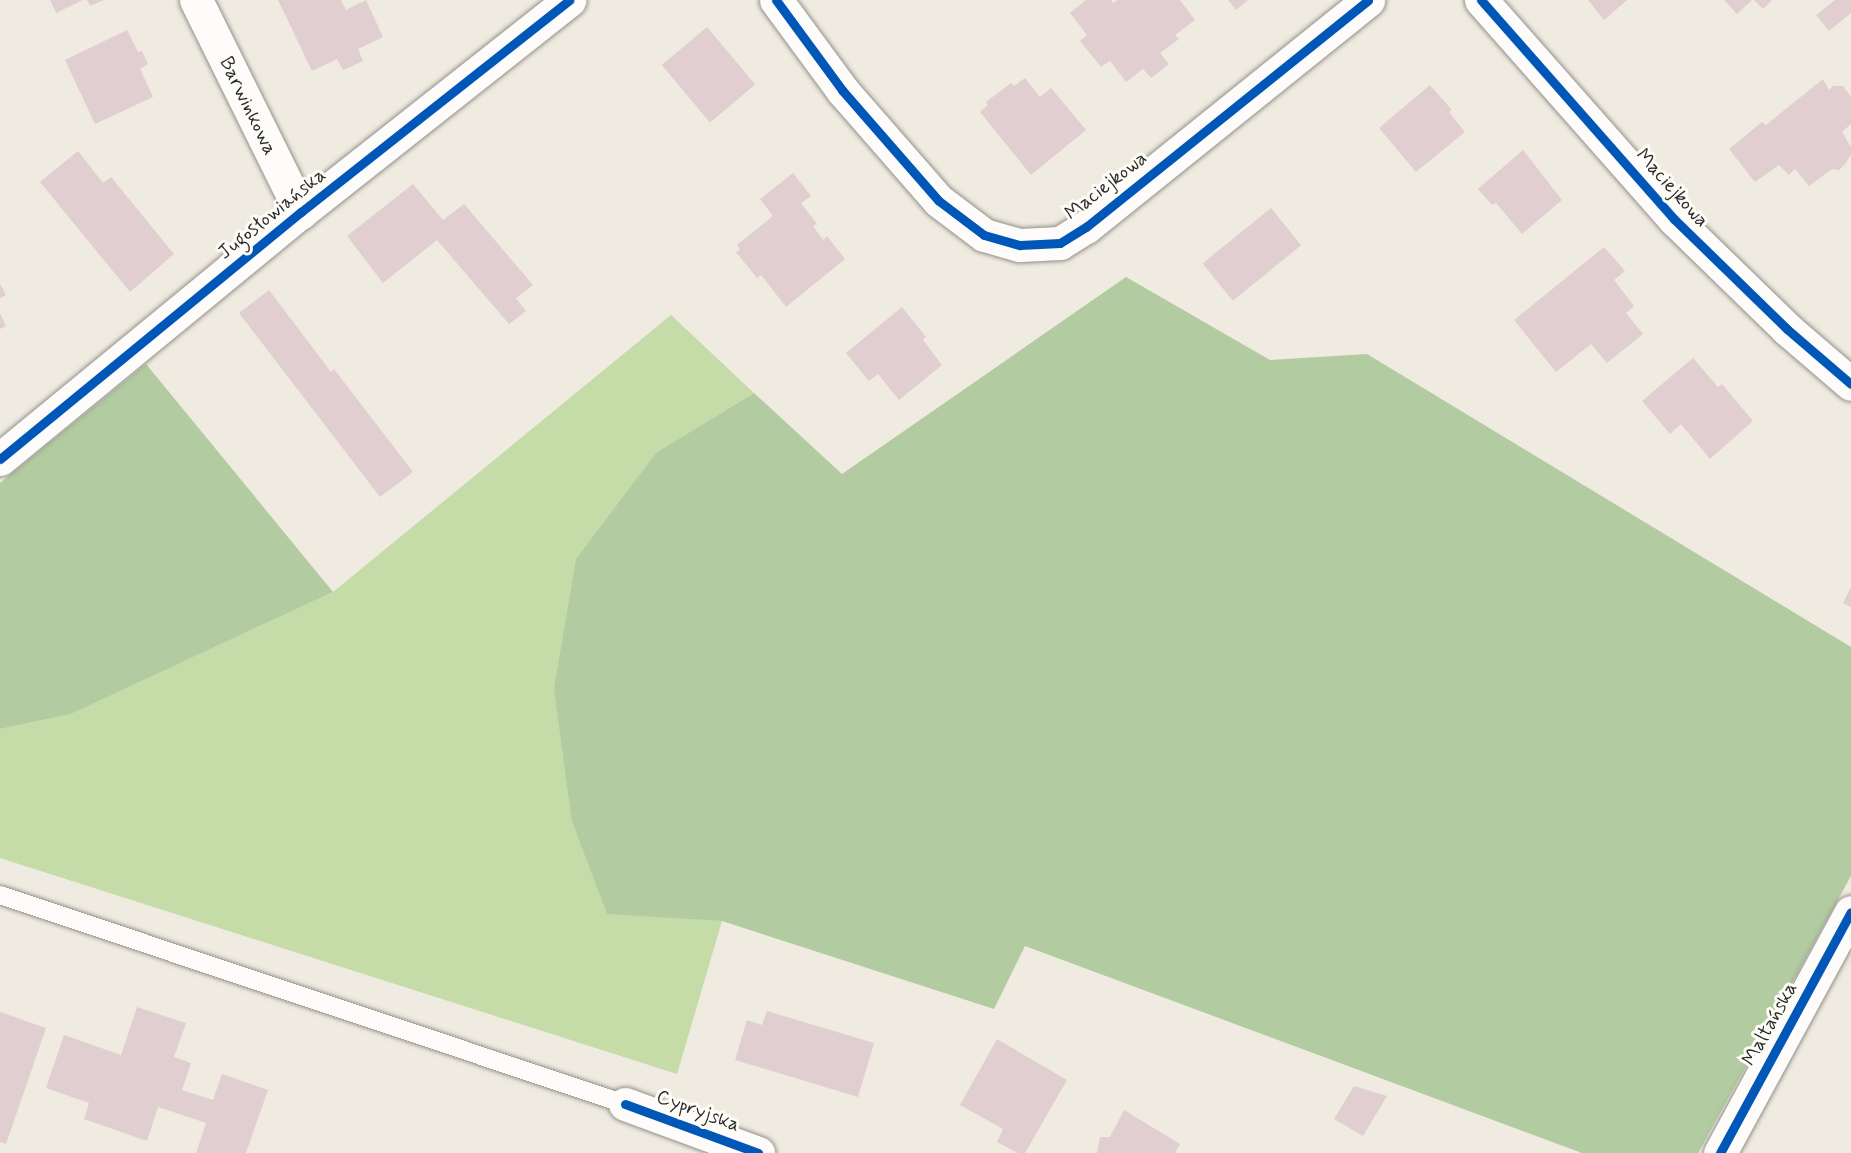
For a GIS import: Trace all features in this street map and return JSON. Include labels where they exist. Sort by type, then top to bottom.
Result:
[{"type":"street","name":"Barwinkowa","points":[[196,0],[301,212]]},
{"type":"street","name":"Jugosłowiańska","points":[[0,459],[301,212],[569,0]]},
{"type":"street","name":"Maciejkowa","points":[[776,0],[842,90],[939,201],[984,235],[1020,245],[1060,243],[1086,227],[1368,0]]},
{"type":"street","name":"Maciejkowa","points":[[1481,0],[1674,219],[1787,329],[1851,384]]},
{"type":"street","name":"Maltańska","points":[[1720,1153],[1851,912]]},
{"type":"street","name":"Cypryjska","points":[[625,1104],[758,1153]]},
{"type":"lane","points":[[0,895],[625,1104]]},
{"type":"green space","points":[[1126,277],[1270,360],[1367,354],[1851,647],[1851,876],[1698,1153],[1582,1153],[1025,946],[994,1009],[722,921],[607,914],[572,822],[554,689],[576,559],[657,452],[754,393],[842,474]]},
{"type":"green space","points":[[671,315],[754,393],[657,452],[572,822],[607,913],[722,921],[677,1074],[0,858],[0,729],[71,714],[333,592]]},
{"type":"green space","points":[[146,364],[333,592],[71,714],[0,729],[0,483]]},
{"type":"building","points":[[50,0],[83,0],[56,13]]},
{"type":"building","points":[[87,0],[104,0],[90,6]]},
{"type":"building","points":[[278,0],[341,0],[346,10],[366,0],[383,37],[358,49],[363,61],[343,70],[337,59],[312,71]]},
{"type":"building","points":[[1086,0],[1111,0],[1113,3],[1117,0],[1180,0],[1195,20],[1175,35],[1179,39],[1160,53],[1169,64],[1151,78],[1143,69],[1126,82],[1110,61],[1101,67],[1080,41],[1087,35],[1070,13]]},
{"type":"building","points":[[1228,0],[1248,0],[1236,10]]},
{"type":"building","points":[[1588,0],[1627,0],[1604,20]]},
{"type":"building","points":[[1724,0],[1752,0],[1737,14]]},
{"type":"building","points":[[1754,0],[1772,0],[1763,9]]},
{"type":"building","points":[[1835,0],[1851,0],[1851,13],[1829,31],[1816,15]]},
{"type":"building","points":[[707,27],[755,84],[710,122],[662,65]]},
{"type":"building","points":[[127,30],[138,52],[142,51],[148,64],[140,69],[153,97],[95,124],[65,60]]},
{"type":"building","points":[[1025,78],[1040,97],[1051,88],[1086,130],[1031,175],[980,112],[988,105],[986,102],[1011,83],[1014,86]]},
{"type":"building","points":[[1823,79],[1829,90],[1833,86],[1843,86],[1851,97],[1851,124],[1842,132],[1851,147],[1851,154],[1846,163],[1839,170],[1832,169],[1809,186],[1795,169],[1789,175],[1779,165],[1755,182],[1729,149],[1762,122],[1766,125]]},
{"type":"building","points":[[1430,85],[1452,110],[1449,112],[1465,132],[1416,172],[1379,128]]},
{"type":"building","points":[[1523,150],[1562,200],[1522,234],[1496,203],[1492,205],[1478,189]]},
{"type":"building","points":[[78,151],[103,183],[111,177],[174,254],[130,292],[40,182]]},
{"type":"building","points":[[793,173],[811,196],[801,203],[817,224],[813,226],[823,240],[827,236],[845,259],[786,307],[761,275],[757,278],[736,252],[740,250],[737,245],[773,216],[760,199]]},
{"type":"building","points":[[413,184],[443,220],[464,204],[533,285],[516,298],[526,311],[509,324],[437,240],[383,283],[347,236]]},
{"type":"building","points":[[1271,208],[1301,245],[1233,301],[1203,263]]},
{"type":"building","points":[[1604,247],[1625,271],[1614,280],[1634,306],[1626,313],[1643,334],[1607,363],[1591,344],[1556,372],[1514,320]]},
{"type":"building","points":[[0,284],[6,295],[0,298]]},
{"type":"building","points":[[269,290],[331,372],[334,369],[413,472],[380,497],[239,313]]},
{"type":"building","points":[[902,307],[926,337],[923,340],[942,365],[899,400],[878,374],[869,381],[846,353]]},
{"type":"building","points":[[0,313],[6,326],[0,329]]},
{"type":"building","points":[[1693,358],[1718,387],[1722,384],[1753,421],[1710,459],[1681,424],[1670,434],[1642,401]]},
{"type":"building","points":[[1851,587],[1851,607],[1843,603]]},
{"type":"building","points":[[137,1007],[186,1023],[174,1057],[191,1063],[182,1090],[213,1100],[222,1074],[268,1090],[246,1153],[196,1153],[206,1123],[158,1107],[147,1141],[84,1119],[89,1103],[46,1088],[64,1035],[121,1055]]},
{"type":"building","points":[[767,1011],[874,1043],[858,1097],[735,1060],[747,1020],[762,1025]]},
{"type":"building","points":[[0,1012],[46,1028],[6,1144],[0,1142]]},
{"type":"building","points":[[997,1039],[1067,1080],[1025,1153],[1018,1153],[997,1142],[1003,1129],[960,1105]]},
{"type":"building","points":[[1354,1086],[1387,1096],[1363,1136],[1334,1119]]},
{"type":"building","points":[[1124,1110],[1180,1144],[1175,1153],[1097,1153],[1100,1137],[1110,1137]]},
{"type":"cycle path","points":[[0,459],[301,212],[569,0]]},
{"type":"cycle path","points":[[776,0],[842,90],[939,201],[984,235],[1020,245],[1060,243],[1086,227],[1368,0]]},
{"type":"cycle path","points":[[1481,0],[1674,219],[1787,329],[1851,384]]},
{"type":"cycle path","points":[[1720,1153],[1851,912]]},
{"type":"cycle path","points":[[625,1104],[758,1153]]}]
